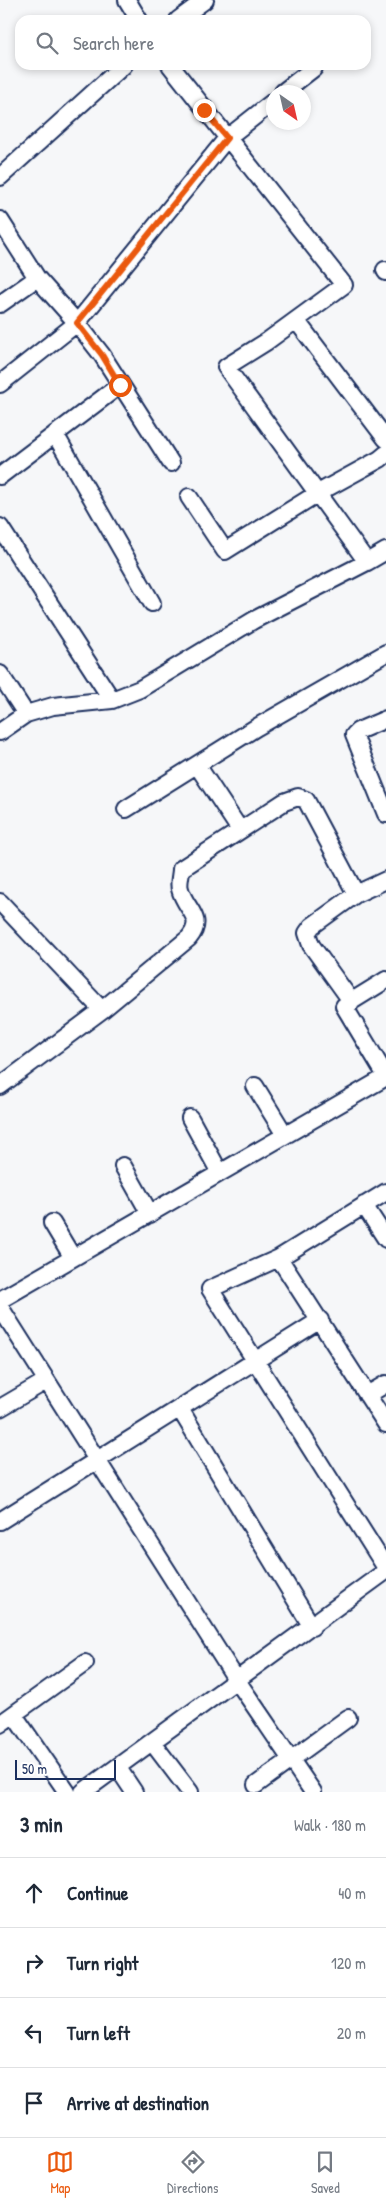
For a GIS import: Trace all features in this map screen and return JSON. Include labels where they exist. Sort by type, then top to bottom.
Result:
[{"type":"street","points":[[127,0],[136,15]]},
{"type":"street","points":[[185,15],[206,0]]},
{"type":"street","points":[[0,177],[118,70]]},
{"type":"street","points":[[174,70],[344,285],[226,367],[367,562]]},
{"type":"street","points":[[292,85],[311,70]]},
{"type":"street","points":[[0,384],[77,323],[227,138],[266,106]]},
{"type":"street","points":[[0,220],[37,278],[77,323],[102,355],[171,462]]},
{"type":"street","points":[[0,304],[37,278]]},
{"type":"street","points":[[296,320],[386,439]]},
{"type":"street","points":[[0,476],[120,385]]},
{"type":"street","points":[[54,434],[152,602]]},
{"type":"street","points":[[190,497],[225,551],[318,493],[386,454]]},
{"type":"street","points":[[0,527],[112,700]]},
{"type":"street","points":[[0,732],[26,714],[53,706],[112,700],[140,689],[254,620],[386,551]]},
{"type":"street","points":[[126,809],[257,727],[386,653]]},
{"type":"street","points":[[0,674],[26,714]]},
{"type":"street","points":[[386,719],[358,731],[354,735],[386,814]]},
{"type":"street","points":[[197,765],[240,830]]},
{"type":"street","points":[[1,1084],[102,1010],[189,938],[195,930],[196,918],[182,894],[181,869],[284,802],[298,796],[306,800],[356,894]]},
{"type":"street","points":[[352,1002],[311,945],[307,933],[312,926],[356,894],[386,880]]},
{"type":"street","points":[[0,902],[102,1010]]},
{"type":"street","points":[[0,1300],[386,1076],[344,1006],[386,980]]},
{"type":"street","points":[[254,1086],[286,1135]]},
{"type":"street","points":[[190,1118],[220,1173]]},
{"type":"street","points":[[123,1166],[150,1214]]},
{"type":"street","points":[[83,1792],[312,1627],[386,1570],[210,1289],[279,1258],[386,1192]]},
{"type":"street","points":[[364,1206],[386,1239]]},
{"type":"street","points":[[52,1223],[73,1258]]},
{"type":"street","points":[[279,1258],[386,1424]]},
{"type":"street","points":[[0,1307],[236,1680],[312,1792]]},
{"type":"street","points":[[0,1521],[97,1462],[320,1320]]},
{"type":"street","points":[[0,1408],[46,1381]]},
{"type":"street","points":[[367,1395],[386,1384]]},
{"type":"street","points":[[180,1409],[312,1627]]},
{"type":"street","points":[[0,1724],[85,1663]]},
{"type":"street","points":[[14,1715],[67,1792]]},
{"type":"street","points":[[256,1785],[348,1718]]},
{"type":"street","points":[[152,1742],[190,1792]]},
{"type":"street","points":[[118,1768],[134,1792]]},
{"type":"route","points":[[120,385],[102,355],[77,323],[227,138],[204,110]]}]
